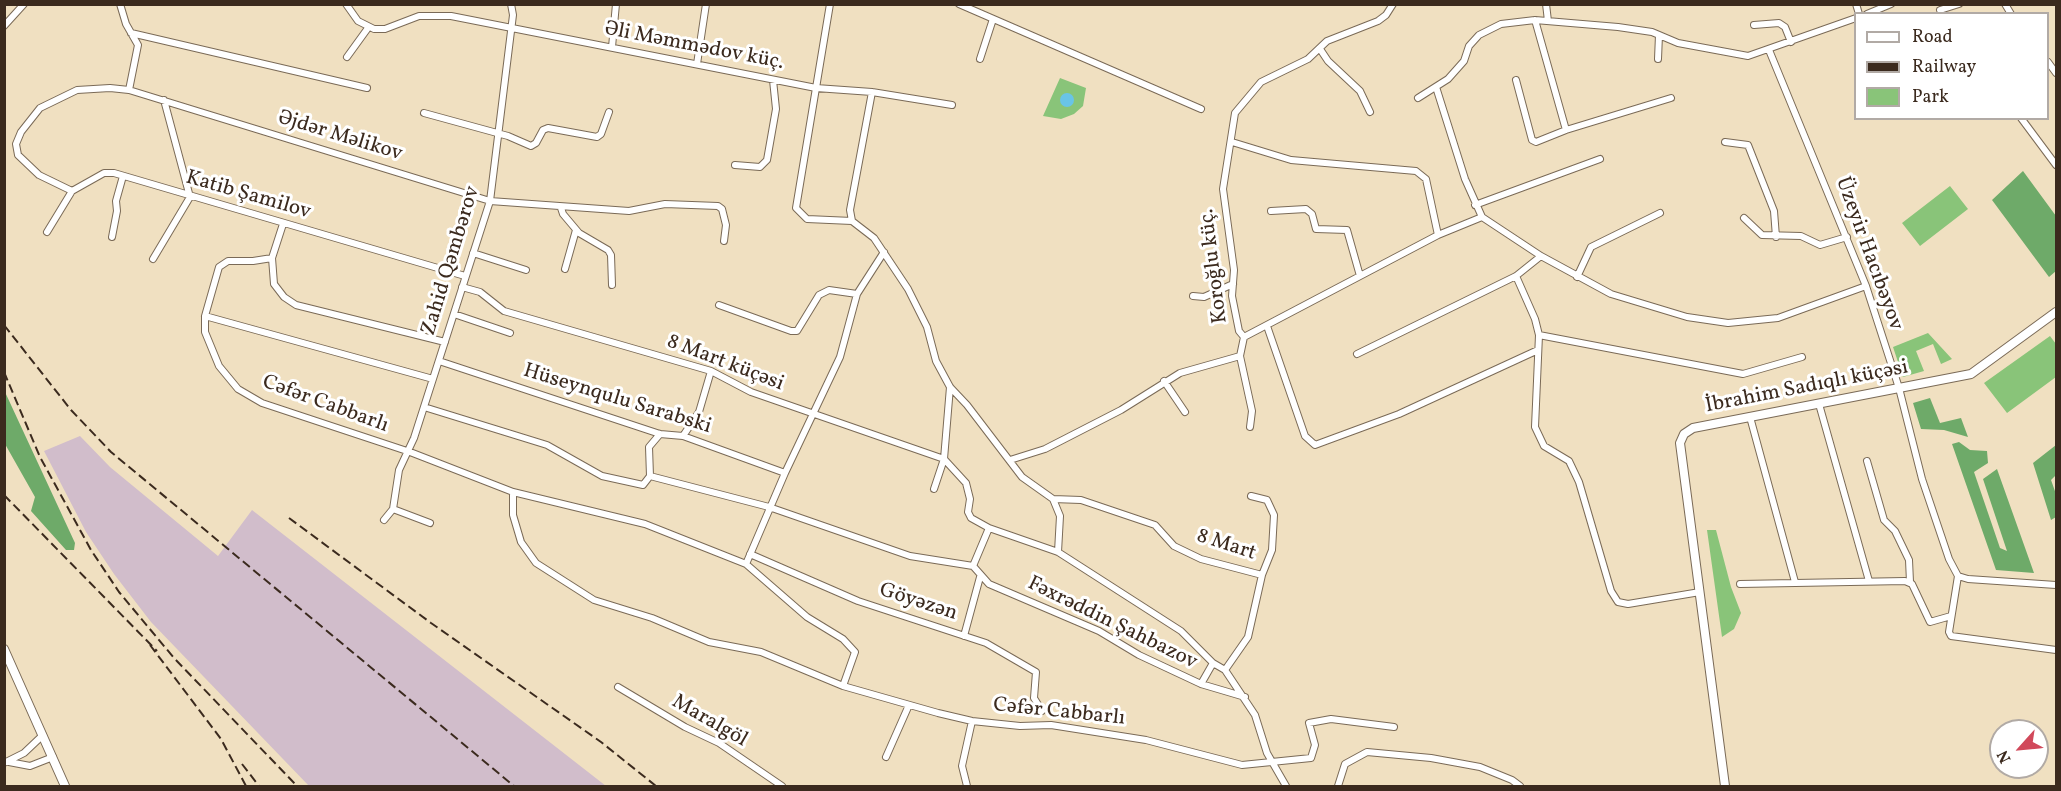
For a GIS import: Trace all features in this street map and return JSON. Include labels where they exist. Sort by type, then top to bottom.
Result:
[{"type":"street","points":[[120,4],[138,45],[129,90]]},
{"type":"street","points":[[346,4],[358,21],[368,28],[347,57]]},
{"type":"street","name":"Zahid Qəmbərov","points":[[393,509],[397,478],[410,452],[490,201],[511,26],[511,4]]},
{"type":"street","points":[[612,47],[616,4]]},
{"type":"street","points":[[697,64],[706,4]]},
{"type":"street","points":[[830,4],[795,208],[807,219],[852,221],[874,238],[908,289],[927,327],[936,361],[950,387],[968,405],[1022,477],[1053,499],[1060,516],[1058,552]]},
{"type":"street","points":[[959,4],[1201,109]]},
{"type":"street","name":"Koroğlu küç.","points":[[1240,356],[1244,337],[1239,331],[1232,296],[1234,270],[1223,189],[1232,142],[1231,128],[1234,113],[1261,82],[1308,59],[1327,41],[1378,21],[1386,15],[1393,4]]},
{"type":"street","points":[[1546,4],[1548,21]]},
{"type":"street","points":[[1871,12],[1891,4]]},
{"type":"street","points":[[1939,9],[1959,4]]},
{"type":"street","points":[[4,26],[19,6]]},
{"type":"street","name":"Əli Məmmədov küç.","points":[[368,28],[384,29],[407,19],[432,15],[511,26],[816,88],[872,92],[952,105]]},
{"type":"street","points":[[980,59],[993,19]]},
{"type":"street","points":[[1418,98],[1448,79],[1459,67],[1468,46],[1479,35],[1501,24],[1535,20],[1618,27],[1659,35],[1678,44],[1738,56],[1755,55],[1854,19]]},
{"type":"street","points":[[1535,20],[1566,130]]},
{"type":"street","points":[[1754,25],[1779,22],[1785,27],[1791,42]]},
{"type":"street","points":[[131,33],[367,88]]},
{"type":"street","points":[[1658,59],[1659,35]]},
{"type":"street","points":[[1320,49],[1328,62],[1360,91],[1370,112]]},
{"type":"street","name":"Üzeyir Hacıbəyov","points":[[1769,50],[1866,286],[1899,388],[1922,479],[1949,559],[1958,576]]},
{"type":"street","points":[[735,165],[760,167],[767,160],[776,109],[773,80]]},
{"type":"street","points":[[1516,80],[1534,142],[1671,98]]},
{"type":"street","points":[[1436,87],[1475,205],[1482,217],[1541,256],[1611,294],[1687,317],[1728,323],[1778,318],[1866,286]]},
{"type":"street","name":"Əjdər Məlikov","points":[[72,191],[39,175],[18,155],[16,144],[21,132],[40,108],[69,93],[99,89],[129,90],[490,201],[525,201],[561,208],[629,211],[665,204],[718,206],[722,209],[726,225],[724,241]]},
{"type":"street","points":[[852,221],[850,210],[872,92]]},
{"type":"street","points":[[153,259],[190,197],[164,100]]},
{"type":"street","points":[[424,113],[508,136],[531,147],[543,130],[548,128],[597,137],[601,134],[609,112]]},
{"type":"street","points":[[2022,120],[2056,165]]},
{"type":"street","points":[[1232,142],[1291,160],[1416,171],[1426,179],[1438,236]]},
{"type":"street","points":[[1725,142],[1748,145],[1774,211],[1776,237]]},
{"type":"street","points":[[1475,205],[1600,159]]},
{"type":"street","name":"Katib Şamilov","points":[[47,232],[72,191],[104,173],[123,176],[465,276]]},
{"type":"street","points":[[112,237],[117,211],[116,201],[123,176]]},
{"type":"street","points":[[561,208],[576,230],[608,250],[611,255],[612,285]]},
{"type":"street","points":[[1271,211],[1306,209],[1312,214],[1316,229],[1347,230],[1360,276]]},
{"type":"street","points":[[1577,277],[1591,247],[1660,213]]},
{"type":"street","points":[[1244,337],[1438,236],[1482,217]]},
{"type":"street","points":[[1744,218],[1762,235],[1800,236],[1820,245],[1847,237]]},
{"type":"street","points":[[284,224],[272,258],[274,284],[284,297],[296,305],[445,342]]},
{"type":"street","points":[[565,269],[576,230]]},
{"type":"street","points":[[746,564],[785,473],[840,357],[857,294],[884,252]]},
{"type":"street","points":[[473,253],[526,270]]},
{"type":"street","points":[[1357,354],[1516,276],[1541,256]]},
{"type":"street","name":"Cəfər Cabbarlı","points":[[272,258],[228,261],[219,267],[206,315],[205,332],[219,366],[238,389],[262,403],[410,452],[513,492],[645,524],[746,564],[807,617],[843,639],[855,652],[843,686]]},
{"type":"street","points":[[1516,276],[1535,319],[1539,335],[1535,427],[1544,446],[1569,461],[1579,482],[1611,591],[1617,602],[1628,604],[1700,592]]},
{"type":"street","points":[[1193,296],[1204,297],[1233,284]]},
{"type":"street","name":"8 Mart küçəsi","points":[[462,287],[480,292],[504,311],[711,371],[751,392],[813,416],[944,459],[966,483],[970,499],[968,512],[971,518],[989,528]]},
{"type":"street","points":[[719,305],[791,331],[798,331],[819,295],[828,290],[857,294]]},
{"type":"street","name":"İbrahim Sadıqlı küçəsi","points":[[1725,786],[1680,444],[1684,434],[1693,428],[1971,374],[1994,360],[2056,312]]},
{"type":"street","points":[[454,314],[510,333]]},
{"type":"street","points":[[206,315],[433,379]]},
{"type":"street","points":[[1267,326],[1305,436],[1315,445],[1399,414],[1538,350]]},
{"type":"street","points":[[1539,335],[1743,374],[1802,357]]},
{"type":"street","points":[[1010,460],[1045,449],[1121,410],[1180,373],[1240,356],[1252,411],[1250,427]]},
{"type":"street","name":"Hüseynqulu Sarabski","points":[[439,361],[660,434],[683,436],[785,473]]},
{"type":"street","points":[[683,436],[699,412],[711,371]]},
{"type":"street","points":[[1164,381],[1185,412]]},
{"type":"street","points":[[934,489],[944,459],[950,387]]},
{"type":"street","points":[[1819,404],[1869,581]]},
{"type":"street","points":[[424,407],[547,445],[602,476],[643,485],[650,476],[649,447],[660,434]]},
{"type":"street","points":[[1750,417],[1795,582]]},
{"type":"street","points":[[1867,461],[1884,520],[1895,531],[1909,560],[1910,582],[1930,622],[1951,616]]},
{"type":"street","name":"Göyəzən","points":[[650,476],[770,507],[910,556],[973,567]]},
{"type":"street","name":"Cəfər Cabbarlı","points":[[513,492],[513,515],[522,542],[536,563],[594,600],[652,618],[709,642],[761,652],[843,686],[909,705],[972,721],[1020,726],[1051,724],[1146,740],[1242,765],[1311,758],[1315,745],[1309,723],[1331,719],[1394,727]]},
{"type":"street","points":[[1251,496],[1266,500],[1274,515],[1272,550],[1262,575]]},
{"type":"street","name":"8 Mart","points":[[1053,499],[1081,500],[1155,525],[1174,546],[1201,559],[1262,575],[1248,637],[1225,670]]},
{"type":"street","points":[[384,520],[393,509],[430,522]]},
{"type":"street","points":[[973,567],[989,528],[1058,552],[1181,631],[1213,663],[1225,670],[1246,697],[1272,761],[1286,786]]},
{"type":"street","name":"Göyəzən","points":[[750,554],[858,601],[986,643],[1036,672],[1034,698],[1041,711]]},
{"type":"street","name":"Fəxrəddin Şahbazov","points":[[973,567],[989,584],[1099,632],[1139,655],[1201,684],[1246,697]]},
{"type":"street","points":[[2056,585],[1968,579],[1958,576],[1949,632],[1953,637],[2056,650]]},
{"type":"street","points":[[964,636],[980,577]]},
{"type":"street","points":[[1740,584],[1910,582]]},
{"type":"street","points":[[4,649],[65,786]]},
{"type":"street","points":[[1201,684],[1213,663]]},
{"type":"street","name":"Maralgöl","points":[[618,687],[686,727],[719,743],[783,786]]},
{"type":"street","points":[[886,756],[909,705]]},
{"type":"street","points":[[968,786],[962,766],[972,721]]},
{"type":"street","points":[[7,762],[24,753],[43,735]]},
{"type":"street","points":[[1338,786],[1345,764],[1367,752],[1431,758],[1480,767],[1512,780],[1520,786]]},
{"type":"street","points":[[7,762],[30,766],[53,757]]},
{"type":"shaded area","points":[[80,436],[110,467],[218,556],[252,510],[606,786],[309,786],[151,622],[114,574],[86,532],[44,451]]},
{"type":"green space","points":[[1060,78],[1086,88],[1083,106],[1074,114],[1061,119],[1043,116]]},
{"type":"green space","points":[[2023,171],[2056,216],[2056,271],[2049,277],[1992,200]]},
{"type":"green space","points":[[1950,186],[1968,209],[1920,246],[1902,223]]},
{"type":"green space","points":[[1928,333],[1952,359],[1941,364],[1933,344],[1916,351],[1924,371],[1903,377],[1893,347]]},
{"type":"green space","points":[[2050,336],[2056,344],[2056,377],[2007,413],[1984,383]]},
{"type":"green space","points":[[5,392],[75,543],[74,550],[66,550],[31,511],[35,497],[5,444]]},
{"type":"green space","points":[[1930,398],[1940,423],[1961,418],[1968,437],[1944,430],[1921,429],[1913,403]]},
{"type":"green space","points":[[1959,442],[1970,450],[1987,451],[1988,463],[1974,472],[2000,548],[2007,551],[1983,479],[1997,469],[2034,573],[1996,570],[1952,444]]},
{"type":"green space","points":[[2056,445],[2056,475],[2051,480],[2056,494],[2056,517],[2051,520],[2033,463]]},
{"type":"green space","points":[[1707,530],[1716,530],[1731,587],[1741,613],[1734,629],[1722,637]]},
{"type":"water","points":[[1067,93],[1072,95],[1074,100],[1072,105],[1067,107],[1062,105],[1060,100],[1062,95]]},
{"type":"railway","points":[[4,325],[71,410],[111,452],[514,786]]},
{"type":"railway","points":[[4,372],[40,457],[91,550],[119,592],[174,658],[297,786]]},
{"type":"railway","points":[[4,495],[157,651]]},
{"type":"railway","points":[[289,518],[431,623],[601,742],[656,786]]},
{"type":"railway","points":[[150,645],[221,739],[246,786]]},
{"type":"railway","points":[[242,764],[259,786]]}]
